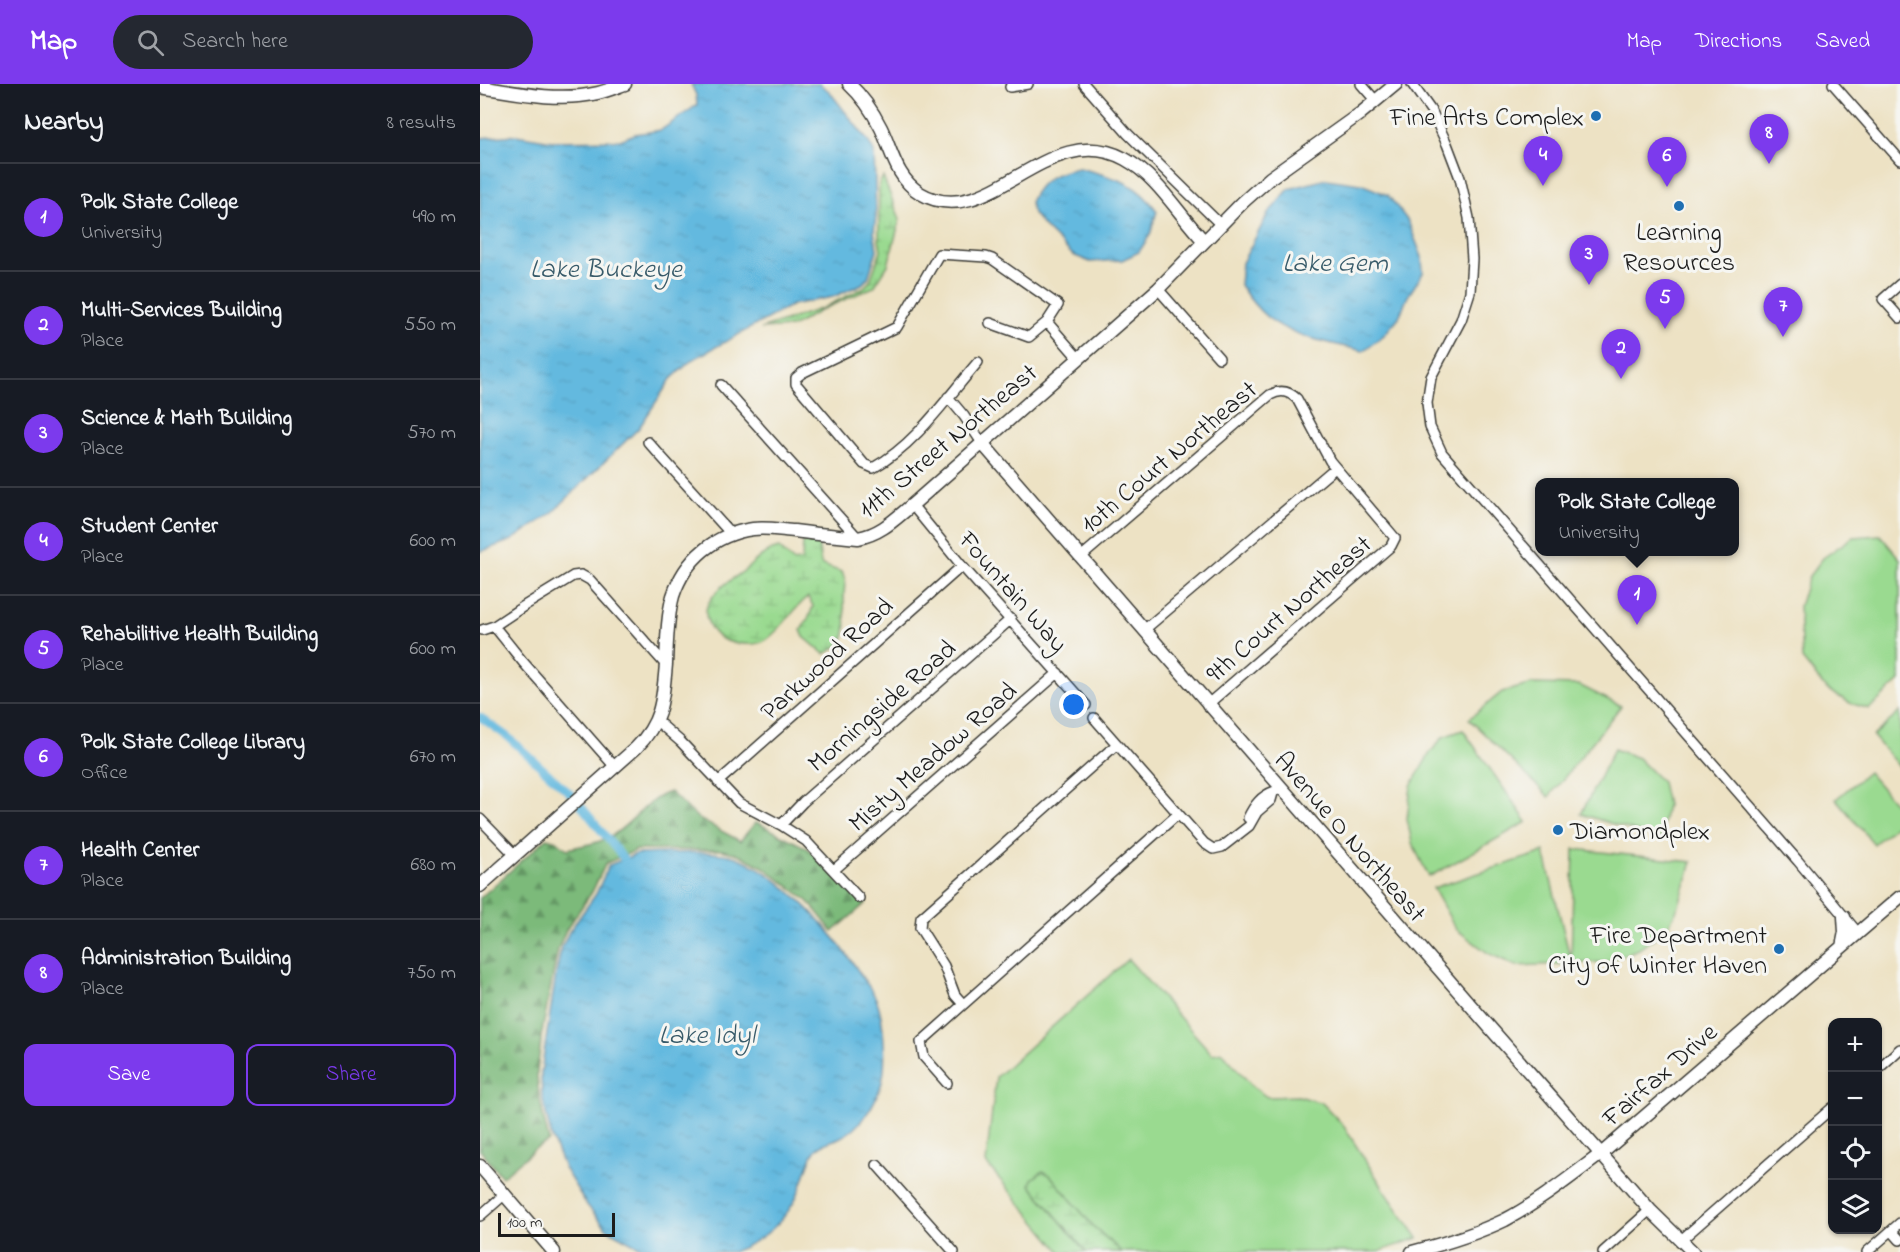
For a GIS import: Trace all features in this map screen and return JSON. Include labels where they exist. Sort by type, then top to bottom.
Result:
[{"type":"street","points":[[480,87],[574,96],[596,93],[625,84]]},
{"type":"street","points":[[849,84],[863,99],[881,128],[899,172],[910,186],[919,192],[938,200],[961,201],[985,194],[1038,164],[1067,153],[1093,150],[1124,159],[1146,175],[1204,241]]},
{"type":"street","points":[[1010,87],[1028,84]]},
{"type":"street","points":[[1084,84],[1128,134],[1220,224]]},
{"type":"street","points":[[1361,84],[1375,100]]},
{"type":"street","name":"11th Street Northeast","points":[[480,886],[640,744],[657,721],[664,692],[672,603],[681,578],[690,562],[708,545],[754,529],[858,538],[871,536],[880,531],[1158,289],[1220,224],[1270,178],[1396,84]]},
{"type":"street","points":[[1412,84],[1432,112],[1447,144],[1460,178],[1469,218],[1472,259],[1470,292],[1461,320],[1431,377],[1427,403],[1430,427],[1442,453],[1798,861],[1858,933]]},
{"type":"street","points":[[1833,84],[1900,160]]},
{"type":"street","points":[[978,363],[923,428],[884,462],[873,468],[864,464],[796,384],[796,378],[802,373],[897,327],[939,254],[992,259],[1058,305],[1047,322],[1029,337],[990,323]]},
{"type":"street","points":[[1900,284],[1883,299],[1900,318]]},
{"type":"street","points":[[1158,289],[1219,358]]},
{"type":"street","points":[[1047,322],[1079,359]]},
{"type":"street","points":[[721,385],[858,538]]},
{"type":"street","name":"10th Court Northeast","points":[[1081,557],[1276,392],[1284,391],[1297,399],[1335,468]]},
{"type":"street","points":[[948,397],[982,443]]},
{"type":"street","points":[[648,441],[732,535]]},
{"type":"street","name":"Avenue O Northeast","points":[[982,443],[1144,630],[1276,790],[1650,1210],[1693,1252]]},
{"type":"street","points":[[1144,630],[1335,468]]},
{"type":"street","name":"9th Court Northeast","points":[[1207,705],[1394,541],[1395,538],[1335,468]]},
{"type":"street","name":"Fountain Way","points":[[912,505],[962,566],[1086,705]]},
{"type":"street","name":"Parkwood Road","points":[[717,782],[962,566]]},
{"type":"street","points":[[482,630],[494,626],[573,576],[581,574],[590,580],[666,666]]},
{"type":"street","name":"Morningside Road","points":[[781,825],[803,802],[1011,619]]},
{"type":"street","points":[[494,626],[615,767]]},
{"type":"street","name":"Misty Meadow Road","points":[[834,870],[1058,673]]},
{"type":"street","points":[[1094,718],[1204,843],[1213,849],[1229,843],[1244,828],[1255,804],[1268,793],[1276,790]]},
{"type":"street","points":[[657,721],[681,742],[739,803],[806,841],[859,898]]},
{"type":"street","points":[[963,1004],[955,995],[944,966],[920,928],[921,918],[1117,744]]},
{"type":"street","points":[[947,1083],[924,1057],[921,1042],[1178,814]]},
{"type":"street","points":[[480,819],[515,855]]},
{"type":"street","name":"Fairfax Drive","points":[[1412,1252],[1505,1220],[1601,1154],[1900,897]]},
{"type":"street","points":[[1842,947],[1845,932],[1844,916]]},
{"type":"street","points":[[1882,1065],[1900,1049]]},
{"type":"street","points":[[1680,1241],[1828,1112]]},
{"type":"street","points":[[878,1165],[954,1252]]},
{"type":"street","points":[[480,1166],[554,1252]]},
{"type":"street","points":[[480,1216],[505,1194]]},
{"type":"street","points":[[1603,1252],[1650,1210]]},
{"type":"street","points":[[1867,1252],[1900,1223]]},
{"type":"street","points":[[1892,1230],[1900,1240]]},
{"type":"green space","points":[[883,177],[900,219],[888,265],[874,287],[823,309],[792,327],[761,329],[823,308],[863,288],[870,281],[881,250],[879,184]]},
{"type":"green space","points":[[1880,535],[1900,559],[1900,681],[1869,709],[1850,703],[1826,689],[1802,659],[1799,606],[1809,576],[1823,558],[1853,537]]},
{"type":"green space","points":[[808,537],[818,542],[822,565],[842,572],[844,578],[846,630],[840,643],[824,654],[804,637],[801,630],[813,606],[808,597],[777,630],[762,642],[750,644],[726,641],[714,633],[707,618],[706,608],[714,594],[767,552],[779,548],[794,562],[802,560],[803,542]]},
{"type":"green space","points":[[1533,684],[1579,685],[1621,706],[1549,797],[1469,719],[1502,692]]},
{"type":"green space","points":[[1900,712],[1900,768],[1873,736]]},
{"type":"green space","points":[[1463,730],[1527,822],[1429,877],[1412,843],[1407,819],[1411,786],[1430,753],[1443,737]]},
{"type":"green space","points":[[1614,749],[1638,758],[1662,782],[1667,805],[1660,839],[1581,814]]},
{"type":"green space","points":[[1868,772],[1900,809],[1900,822],[1874,844],[1836,799]]},
{"type":"green space","points":[[670,792],[699,819],[740,841],[756,822],[807,848],[866,903],[833,932],[808,901],[763,867],[738,854],[722,850],[637,850],[606,863],[592,892],[566,930],[558,949],[537,1070],[540,1100],[549,1141],[536,1148],[502,1177],[480,1150],[480,898],[547,838],[557,841],[567,849],[603,840],[624,827],[654,800]]},
{"type":"green space","points":[[1574,849],[1692,862],[1679,905],[1667,929],[1639,949],[1605,962],[1516,966],[1488,953],[1456,929],[1433,888],[1544,852],[1571,961]]},
{"type":"green space","points":[[1128,959],[1212,1054],[1222,1052],[1253,1087],[1267,1097],[1299,1096],[1322,1103],[1343,1125],[1418,1238],[1378,1252],[1122,1252],[1094,1227],[1050,1175],[1043,1171],[1032,1179],[1030,1185],[1086,1252],[1061,1252],[986,1163],[996,1077]]},
{"type":"green space","points":[[1043,1171],[1050,1175],[1094,1227],[1122,1252],[1086,1252],[1030,1185],[1032,1179]]},
{"type":"water","name":"Lake Buckeye","points":[[691,84],[819,84],[829,91],[874,152],[876,216],[874,231],[877,250],[868,278],[862,284],[833,297],[792,305],[692,360],[671,379],[639,428],[552,513],[512,540],[480,552],[480,138],[516,135],[552,141],[620,140],[635,134],[661,130],[697,105]]},
{"type":"water","points":[[1079,168],[1123,182],[1141,193],[1157,211],[1150,235],[1139,252],[1122,260],[1090,262],[1073,255],[1033,214],[1030,202],[1044,182],[1056,174]]},
{"type":"water","name":"Lake Gem","points":[[1326,179],[1361,184],[1388,195],[1408,221],[1422,257],[1423,273],[1408,296],[1399,317],[1384,335],[1363,351],[1313,339],[1277,324],[1259,310],[1240,285],[1242,263],[1268,214],[1289,189]]},
{"type":"water","name":"Lake Idyl","points":[[715,853],[736,857],[772,877],[807,908],[839,943],[869,986],[879,1009],[884,1042],[884,1074],[871,1107],[854,1129],[817,1148],[810,1159],[795,1200],[781,1220],[754,1242],[732,1252],[649,1252],[607,1229],[587,1205],[564,1168],[552,1139],[542,1096],[541,1073],[561,949],[569,932],[596,894],[609,865],[636,854]]},
{"type":"waterway","points":[[480,717],[508,737],[573,796],[624,859]]},
{"type":"place","name":"Fine Arts Complex","points":[[1596,116]]},
{"type":"place","name":"Administration Building","points":[[1769,164]]},
{"type":"place","name":"Student Center","points":[[1543,186]]},
{"type":"place","name":"Polk State College Library","points":[[1667,187]]},
{"type":"place","name":"Learning Resources","points":[[1679,206]]},
{"type":"place","name":"Science & Math BUilding","points":[[1589,285]]},
{"type":"place","name":"Rehabilitive Health Building","points":[[1665,329]]},
{"type":"place","name":"Health Center","points":[[1783,337]]},
{"type":"place","name":"Multi-Services Building","points":[[1621,379]]},
{"type":"place","name":"Polk State College","points":[[1637,625]]},
{"type":"place","name":"Diamondplex","points":[[1558,830]]},
{"type":"place","name":"Fire Department City of Winter Haven","points":[[1779,949]]}]
